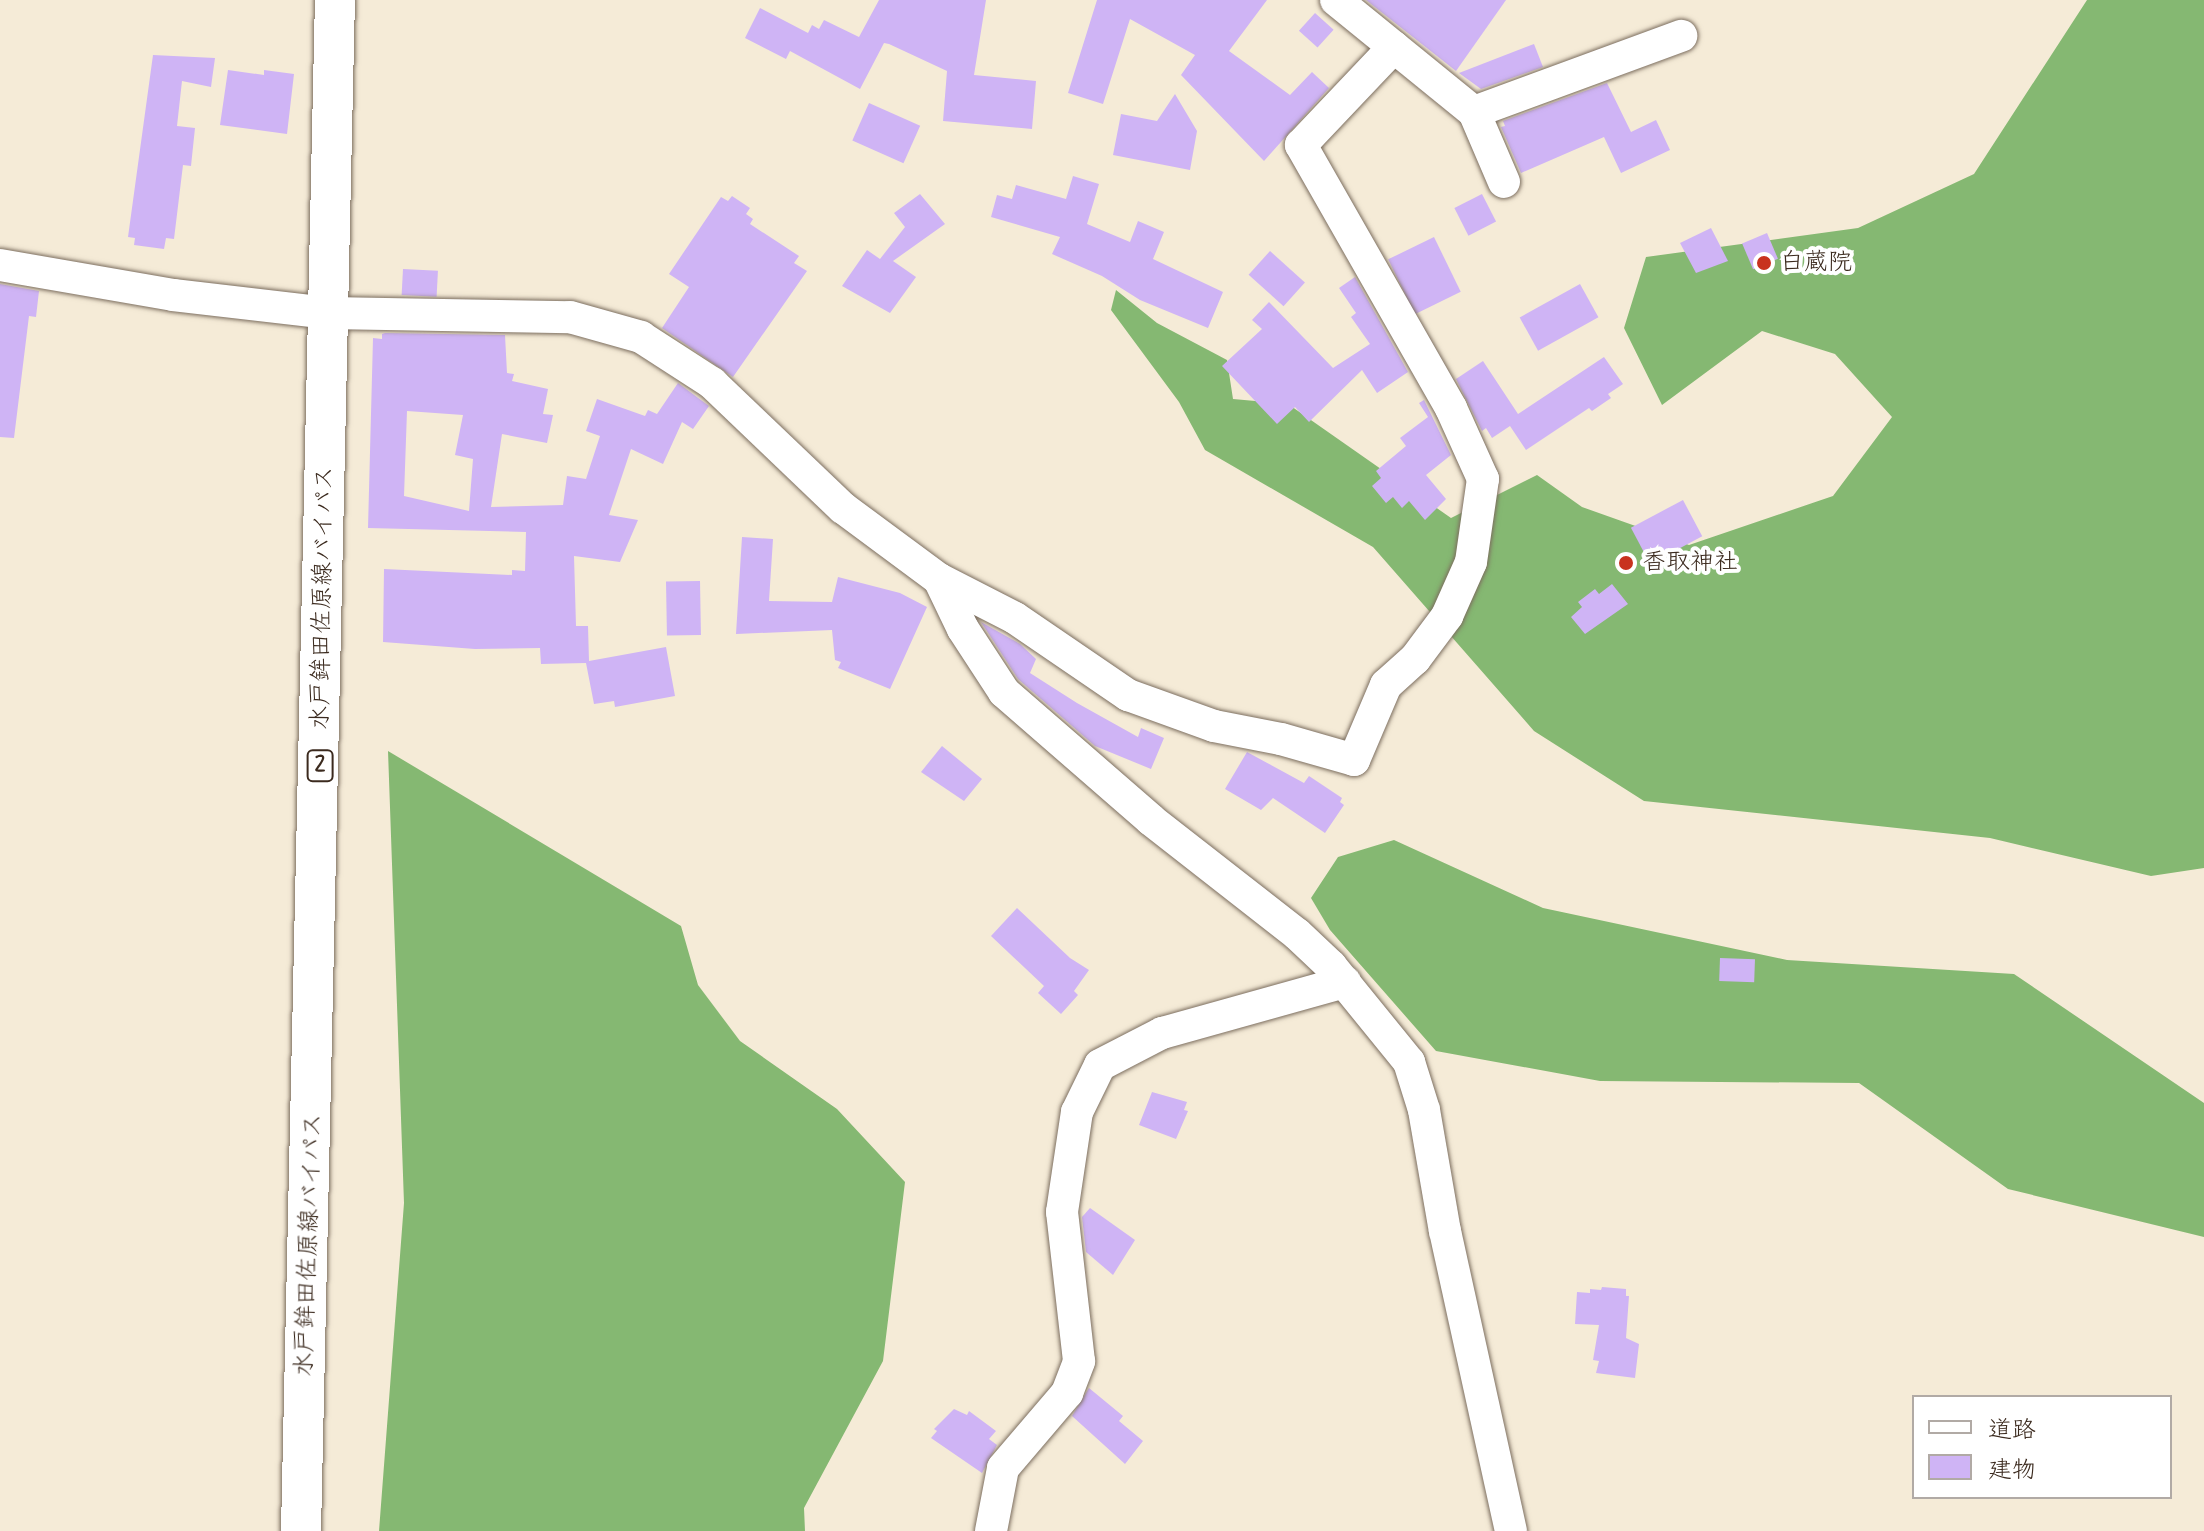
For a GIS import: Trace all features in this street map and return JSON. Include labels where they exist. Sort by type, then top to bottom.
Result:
[{"type":"main road","name":"水戸鉾田佐原線バイパス","points":[[301,1531],[335,0]]},
{"type":"street","points":[[1336,0],[1474,112],[1504,182]]},
{"type":"street","points":[[1474,112],[1681,36]]},
{"type":"street","points":[[0,265],[173,295],[329,313],[570,317],[641,337],[712,383],[843,508],[939,579],[1015,618],[1128,695],[1214,726],[1281,739],[1354,760],[1386,685],[1415,659],[1447,616],[1471,562],[1483,479],[1451,408],[1301,145],[1394,47]]},
{"type":"street","points":[[939,579],[963,629],[1004,692],[1151,820],[1297,934],[1345,982],[1397,1044],[1417,1082],[1479,1394],[1511,1531]]},
{"type":"street","points":[[991,1531],[1003,1468],[1067,1393],[1079,1361],[1062,1212],[1077,1112],[1100,1065],[1162,1033],[1345,982]]},
{"type":"green space","points":[[2087,0],[2204,0],[2204,868],[2151,876],[1990,838],[1644,801],[1534,731],[1373,547],[1205,450],[1179,402],[1111,310],[1116,290],[1157,323],[1227,360],[1233,399],[1288,404],[1451,518],[1537,475],[1582,507],[1689,545],[1833,496],[1892,417],[1835,354],[1762,331],[1662,405],[1624,328],[1646,257],[1858,228],[1974,174]]},
{"type":"green space","points":[[388,751],[681,926],[698,985],[740,1041],[837,1109],[905,1182],[883,1361],[804,1508],[805,1531],[379,1531],[404,1203]]},
{"type":"green space","points":[[1394,840],[1543,908],[1787,960],[2014,974],[2204,1103],[2204,1237],[2008,1189],[1859,1083],[1600,1081],[1436,1051],[1330,930],[1311,898],[1338,857]]},
{"type":"building","points":[[879,0],[986,0],[974,75],[1036,81],[1032,129],[943,121],[947,71],[889,44],[884,43],[860,89],[790,51],[786,59],[745,38],[760,8],[808,33],[812,25],[819,29],[824,20],[859,37]]},
{"type":"building","points":[[1097,0],[1267,0],[1229,51],[1290,95],[1312,72],[1329,88],[1264,161],[1181,75],[1195,55],[1130,19],[1103,104],[1068,93]]},
{"type":"building","points":[[1366,0],[1506,0],[1456,71]]},
{"type":"building","points":[[1315,13],[1334,30],[1318,48],[1299,31]]},
{"type":"building","points":[[1534,44],[1543,67],[1481,89],[1459,73]]},
{"type":"building","points":[[153,55],[215,58],[211,87],[182,81],[177,126],[195,128],[191,166],[183,165],[174,239],[166,238],[164,249],[134,245],[135,238],[128,237]]},
{"type":"building","points":[[228,70],[264,75],[264,70],[294,74],[287,134],[220,125]]},
{"type":"building","points":[[1607,83],[1631,132],[1656,120],[1670,150],[1621,173],[1604,137],[1521,173],[1501,127],[1505,126],[1503,121]]},
{"type":"building","points":[[1175,94],[1197,131],[1190,170],[1113,155],[1121,114],[1157,121]]},
{"type":"building","points":[[869,103],[920,126],[903,163],[852,140]]},
{"type":"building","points":[[1073,176],[1099,184],[1087,224],[1130,242],[1138,221],[1164,232],[1153,259],[1223,292],[1208,328],[1140,300],[1102,276],[1052,254],[1060,237],[991,217],[997,195],[1012,199],[1016,185],[1066,199]]},
{"type":"building","points":[[920,194],[945,224],[893,261],[916,277],[890,313],[842,286],[867,250],[880,259],[905,227],[894,213]]},
{"type":"building","points":[[1482,194],[1496,222],[1468,236],[1454,208]]},
{"type":"building","points":[[732,196],[750,208],[746,214],[753,219],[750,224],[799,256],[794,263],[807,271],[733,377],[662,328],[689,287],[669,274],[721,197],[728,201]]},
{"type":"building","points":[[1711,228],[1728,261],[1696,273],[1680,243]]},
{"type":"building","points":[[1767,233],[1778,259],[1753,269],[1742,244]]},
{"type":"building","points":[[1434,237],[1461,292],[1415,314],[1388,259]]},
{"type":"building","points":[[1270,251],[1305,282],[1284,306],[1249,275]]},
{"type":"building","points":[[403,269],[438,271],[437,297],[402,295]]},
{"type":"building","points":[[1355,277],[1408,372],[1377,393],[1362,370],[1309,422],[1295,407],[1277,424],[1222,366],[1262,329],[1252,320],[1269,302],[1333,368],[1370,344],[1351,317],[1356,313],[1339,288]]},
{"type":"building","points":[[0,284],[39,291],[36,317],[29,316],[14,438],[0,437]]},
{"type":"building","points":[[1580,284],[1598,317],[1538,351],[1520,317]]},
{"type":"building","points":[[382,334],[505,335],[507,373],[514,374],[512,381],[548,389],[543,414],[553,415],[547,443],[502,434],[491,507],[563,505],[567,476],[586,479],[600,436],[586,431],[597,399],[645,416],[648,410],[657,414],[678,383],[709,406],[693,429],[682,422],[663,464],[631,449],[609,515],[638,520],[620,562],[574,556],[576,626],[588,626],[589,661],[666,647],[675,696],[615,707],[614,701],[594,704],[586,663],[541,664],[540,648],[475,649],[383,642],[384,569],[512,575],[512,570],[525,571],[526,532],[368,528],[373,338],[382,339]],"holes":[[[407,411],[463,415],[455,455],[473,459],[469,511],[404,496]]]},
{"type":"building","points":[[1604,357],[1623,384],[1608,394],[1611,398],[1592,411],[1589,408],[1526,450],[1510,426],[1492,438],[1486,428],[1482,431],[1456,379],[1483,361],[1518,414]]},
{"type":"building","points":[[1424,400],[1451,455],[1426,475],[1446,499],[1425,520],[1409,501],[1402,508],[1393,497],[1386,503],[1372,486],[1381,478],[1376,471],[1406,446],[1400,438],[1428,417],[1419,403]]},
{"type":"building","points":[[1683,500],[1702,536],[1650,564],[1631,528]]},
{"type":"building","points":[[742,537],[773,539],[769,601],[832,602],[838,577],[900,593],[927,607],[890,689],[838,668],[841,662],[835,660],[832,630],[736,634]]},
{"type":"building","points":[[700,581],[701,635],[667,636],[666,582]]},
{"type":"building","points":[[1612,584],[1628,604],[1585,634],[1571,617],[1582,607],[1578,602],[1595,589],[1599,594]]},
{"type":"building","points":[[981,622],[1020,644],[1036,659],[1030,673],[1077,703],[1138,737],[1141,728],[1164,738],[1151,769],[1095,746],[1018,679]]},
{"type":"building","points":[[942,746],[982,779],[964,801],[921,772]]},
{"type":"building","points":[[1247,752],[1304,783],[1309,776],[1342,798],[1340,802],[1344,805],[1325,833],[1273,798],[1261,810],[1225,789]]},
{"type":"building","points":[[1017,908],[1070,958],[1089,970],[1074,991],[1078,995],[1061,1014],[1038,993],[1044,986],[991,936]]},
{"type":"building","points":[[1720,958],[1755,959],[1754,982],[1719,981]]},
{"type":"building","points":[[1152,1092],[1187,1102],[1184,1110],[1188,1111],[1176,1139],[1139,1125]]},
{"type":"building","points":[[1090,1208],[1135,1240],[1113,1275],[1086,1252],[1082,1217]]},
{"type":"building","points":[[1602,1287],[1626,1289],[1626,1296],[1629,1296],[1626,1338],[1639,1344],[1635,1378],[1596,1373],[1599,1361],[1593,1360],[1599,1325],[1575,1324],[1577,1292],[1590,1293],[1590,1289],[1601,1290]]},
{"type":"building","points":[[1089,1388],[1123,1416],[1119,1421],[1143,1441],[1125,1464],[1072,1416]]},
{"type":"building","points":[[954,1409],[967,1415],[969,1411],[996,1431],[989,1439],[997,1445],[982,1473],[931,1438],[937,1431],[934,1429]]},
{"type":"place","name":"白蔵院","points":[[1764,263]]},
{"type":"place","name":"香取神社","points":[[1626,563]]}]
